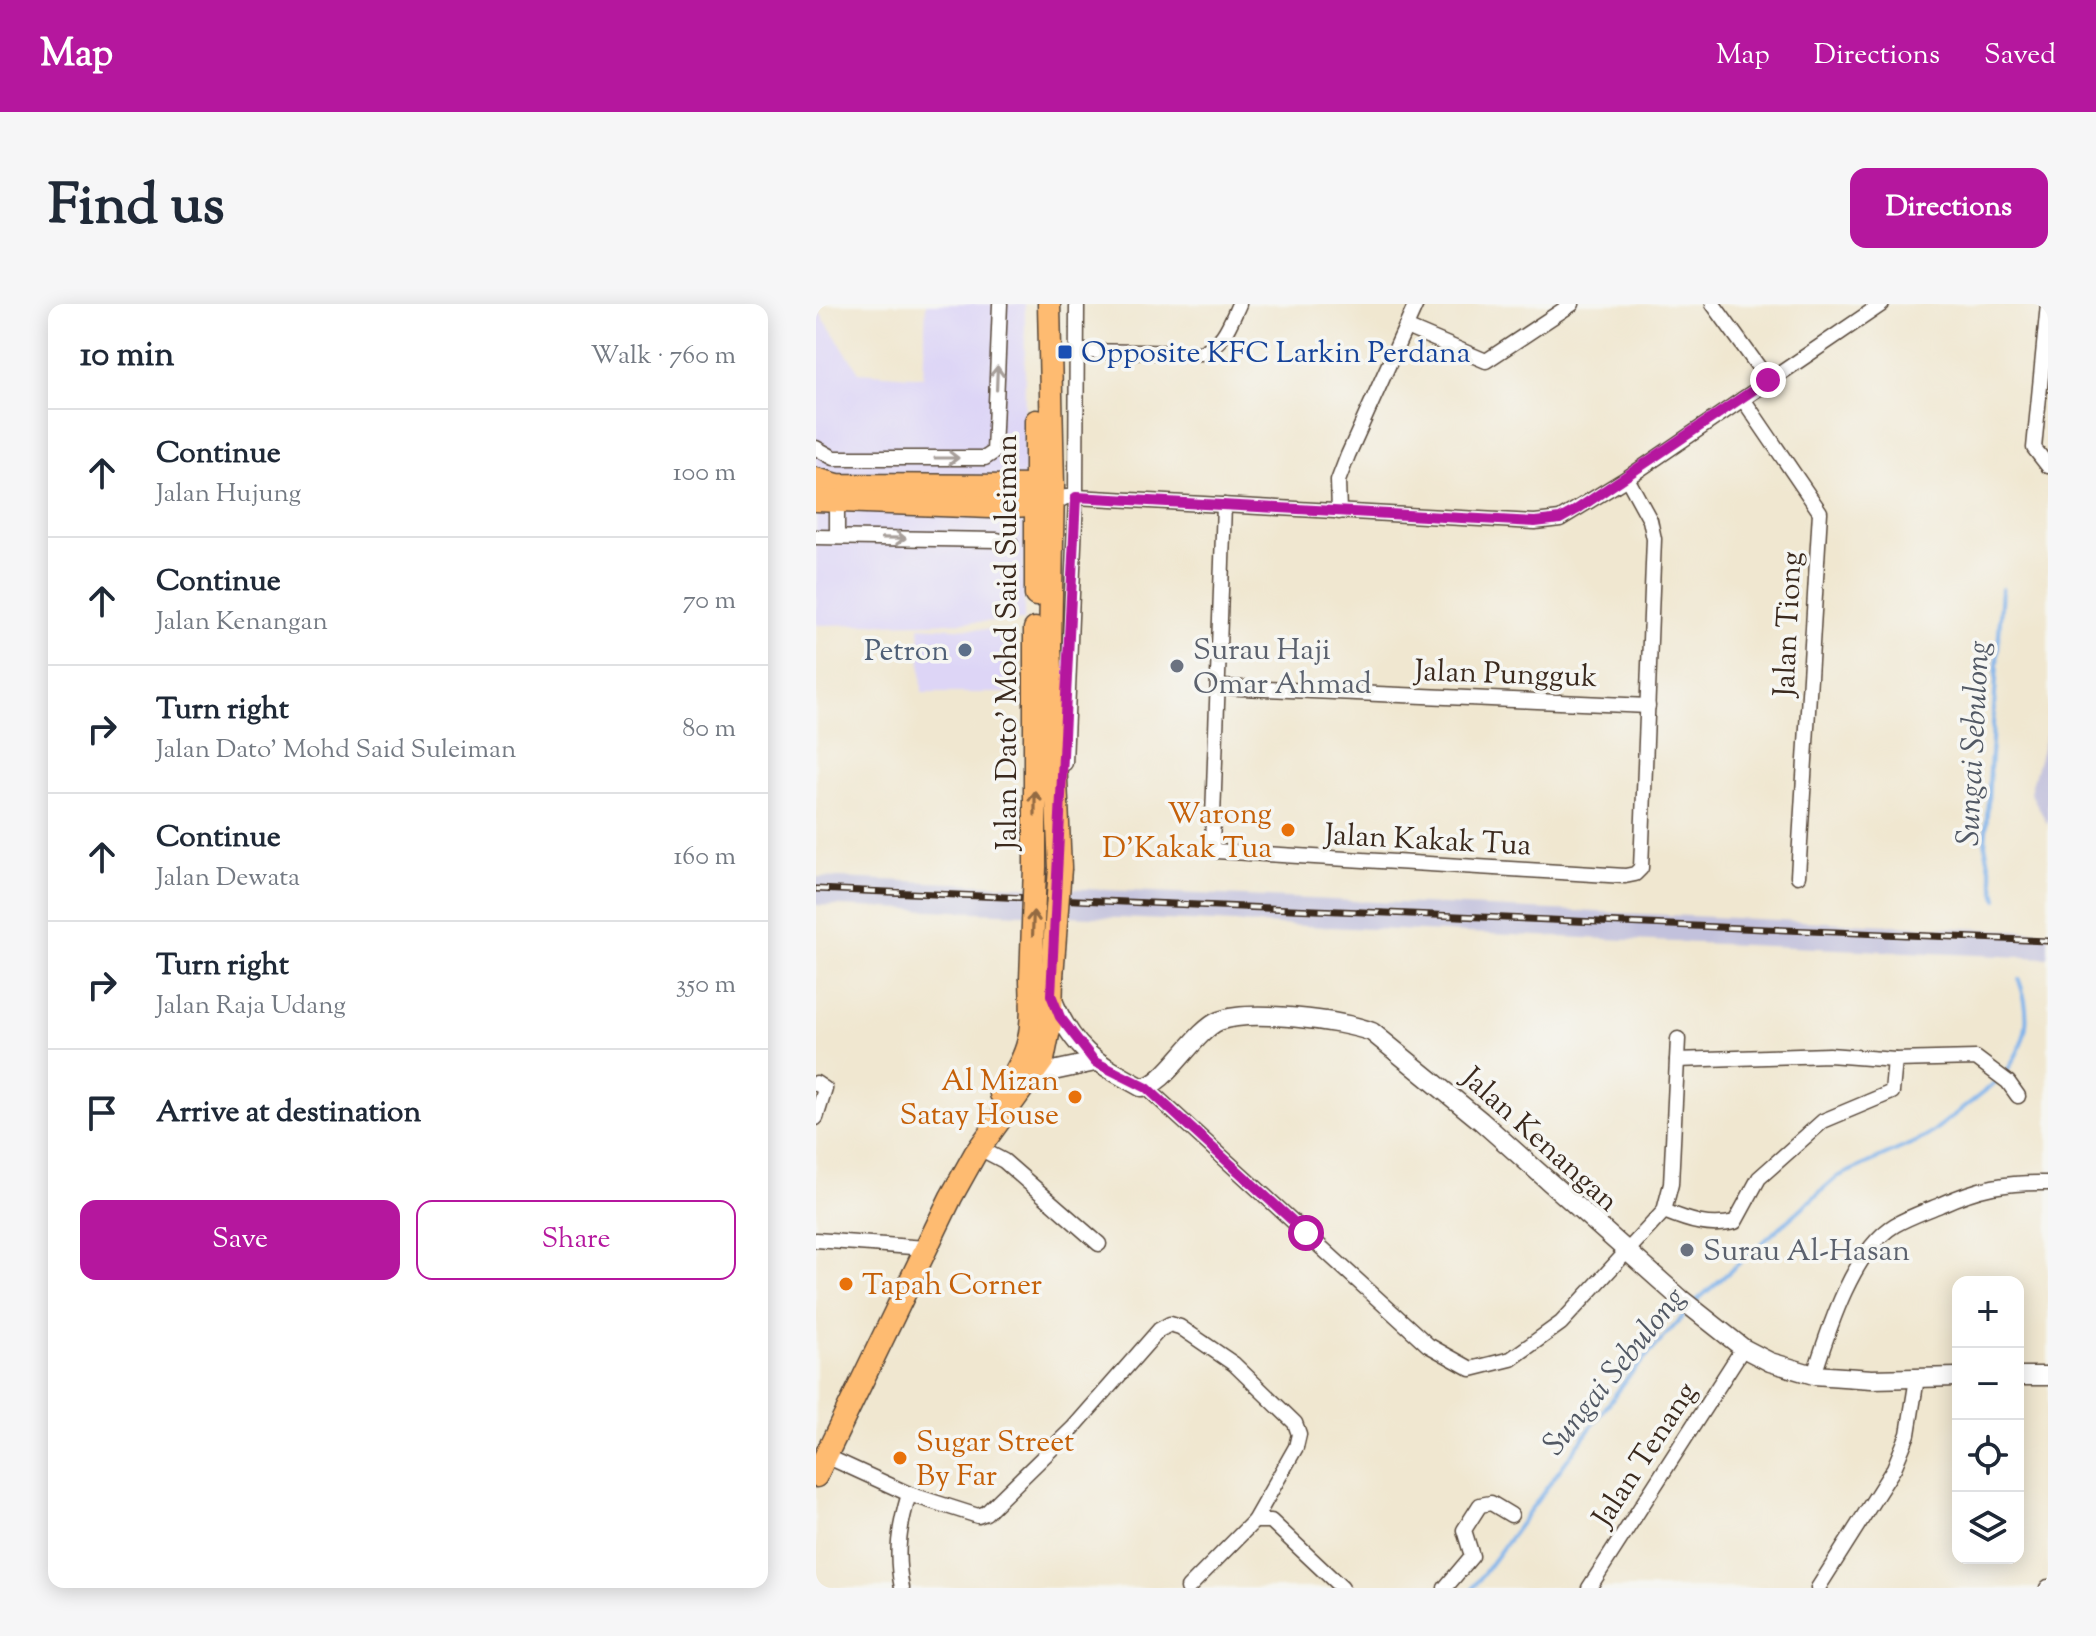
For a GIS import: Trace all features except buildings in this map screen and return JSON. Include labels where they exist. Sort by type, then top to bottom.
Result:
[{"type":"main road","name":"Jalan Dato' Mohd Said Suleiman","points":[[1036,304],[1053,496],[1035,867],[1045,984]]},
{"type":"main road","name":"Jalan Dato' Mohd Said Suleiman","points":[[1045,984],[1060,868],[1050,647],[1053,496],[1049,304]]},
{"type":"main road","points":[[816,479],[833,496],[990,507],[1053,496]]},
{"type":"main road","points":[[920,1248],[979,1148],[1043,1060],[1051,1019],[1045,984]]},
{"type":"main road","points":[[816,1476],[894,1309],[950,1172],[1030,1048],[1045,984]]},
{"type":"street","points":[[816,448],[834,458],[985,458],[994,452],[1000,304]]},
{"type":"street","points":[[1077,304],[1077,351],[1053,496],[1535,522],[1560,519],[1627,478],[1882,304]]},
{"type":"street","points":[[1077,351],[1201,353],[1215,347],[1224,337],[1239,304]]},
{"type":"street","points":[[1339,512],[1338,481],[1416,304]]},
{"type":"street","points":[[1406,327],[1486,361],[1572,304]]},
{"type":"street","points":[[1713,304],[1768,380]]},
{"type":"street","points":[[2047,312],[2034,448],[2048,466]]},
{"type":"street","name":"Jalan Tiong","points":[[1743,399],[1820,512],[1798,876]]},
{"type":"street","points":[[837,537],[833,496],[844,458]]},
{"type":"street","points":[[1627,478],[1650,520],[1654,539],[1648,706]]},
{"type":"street","points":[[1219,687],[1224,505]]},
{"type":"street","points":[[816,537],[997,540],[1010,543]]},
{"type":"street","name":"Jalan Pungguk","points":[[1219,687],[1648,706]]},
{"type":"street","name":"Jalan Kakak Tua","points":[[1219,687],[1212,846],[1223,854],[1610,875],[1635,874],[1641,868],[1648,706]]},
{"type":"street","points":[[1045,984],[1060,1017],[1095,1062],[1147,1088],[1428,1345],[1471,1369],[1511,1359],[1561,1323],[1628,1254],[1664,1211],[1671,1184],[1678,1039]]},
{"type":"street","name":"Jalan Kenangan","points":[[1147,1088],[1217,1022],[1273,1018],[1350,1024],[1372,1032],[1398,1051],[1628,1254],[1743,1348],[1770,1362],[1814,1375],[1952,1377]]},
{"type":"street","points":[[1677,1060],[1829,1055],[1895,1060],[1976,1058],[2005,1079],[2018,1096]]},
{"type":"street","points":[[1664,1211],[1694,1223],[1719,1225],[1735,1222],[1759,1178],[1823,1121],[1892,1092],[1895,1060]]},
{"type":"street","points":[[1022,1090],[1053,1071],[1095,1062]]},
{"type":"street","points":[[816,1083],[825,1089],[816,1118]]},
{"type":"street","points":[[979,1148],[1004,1161],[1099,1244]]},
{"type":"street","points":[[1814,1375],[1836,1306],[1875,1245],[1893,1226],[1955,1198],[2002,1182],[2048,1183]]},
{"type":"street","points":[[816,1240],[920,1248]]},
{"type":"street","points":[[826,1456],[909,1494],[978,1516],[986,1513],[1073,1428],[1159,1330],[1170,1324],[1180,1327],[1234,1364],[1295,1423],[1299,1434],[1296,1447],[1254,1521],[1188,1588]]},
{"type":"street","name":"Jalan Tenang","points":[[1589,1588],[1743,1348]]},
{"type":"street","points":[[2024,1376],[2048,1376]]},
{"type":"street","points":[[1818,1588],[1894,1468],[1908,1434],[1917,1378]]},
{"type":"street","points":[[902,1588],[897,1562],[897,1533],[909,1494]]},
{"type":"street","points":[[1445,1588],[1472,1556],[1464,1530],[1480,1505],[1491,1503],[1511,1515]]},
{"type":"street","points":[[1254,1521],[1261,1518],[1271,1521],[1342,1588]]},
{"type":"shaded area","points":[[926,304],[1025,304],[1024,621],[816,625],[816,307],[859,372],[923,377]]},
{"type":"shaded area","points":[[919,626],[1010,631],[1008,693],[922,693]]},
{"type":"shaded area","points":[[2048,727],[2048,825],[2030,792]]},
{"type":"shaded area","points":[[816,877],[2048,932],[2048,958],[816,905]]},
{"type":"waterway","name":"Sungai Sebulong","points":[[1997,899],[1985,845],[2002,589]]},
{"type":"waterway","name":"Sungai Sebulong","points":[[2005,1074],[2026,1029],[2026,1006],[2019,980]]},
{"type":"waterway","name":"Sungai Sebulong","points":[[1695,1302],[1837,1177],[1926,1137],[1999,1080]]},
{"type":"waterway","name":"Sungai Sebulong","points":[[1473,1588],[1628,1377],[1687,1312]]},
{"type":"railway","points":[[816,889],[2048,941]]},
{"type":"place","name":"Opposite KFC Larkin Perdana","points":[[1065,352]]},
{"type":"place","name":"Petron","points":[[965,650]]},
{"type":"place","name":"Surau Haji Omar Ahmad","points":[[1177,666]]},
{"type":"place","name":"Warong D’Kakak Tua","points":[[1288,830]]},
{"type":"place","name":"Al Mizan Satay House","points":[[1075,1097]]},
{"type":"place","name":"Surau Al-Hasan","points":[[1687,1250]]},
{"type":"place","name":"Tapah Corner","points":[[846,1284]]},
{"type":"place","name":"Sugar Street By Far","points":[[900,1458]]},
{"type":"route","points":[[1306,1233],[1147,1088],[1095,1062],[1080,1047],[1060,1017],[1051,995],[1060,868],[1058,827],[1064,793],[1076,497],[1535,522],[1560,519],[1627,478],[1768,380]]}]
